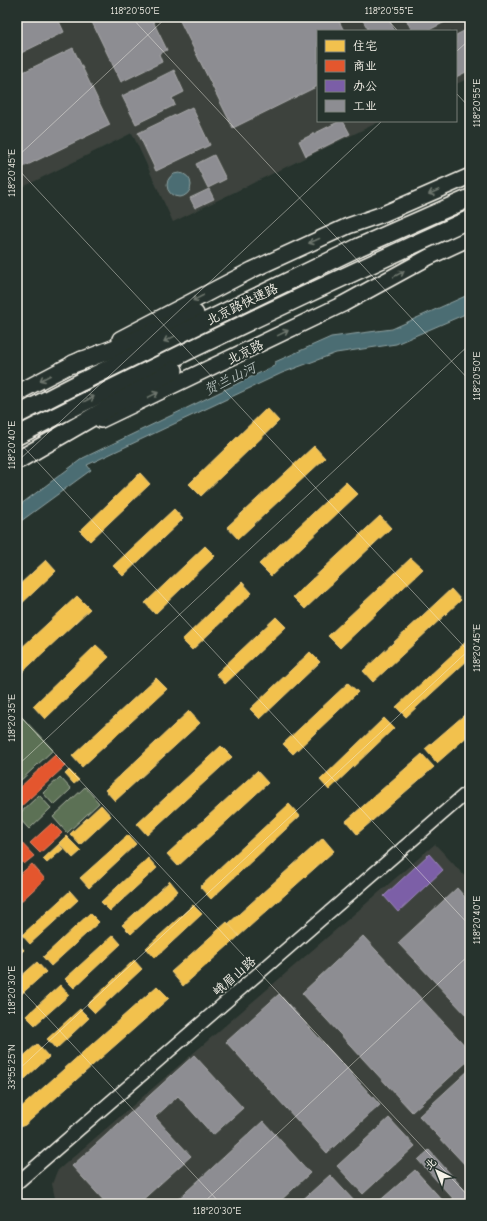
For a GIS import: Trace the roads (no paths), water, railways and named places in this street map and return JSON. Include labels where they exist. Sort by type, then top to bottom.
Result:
[{"type":"highway","name":"北京路快速路","points":[[17,415],[81,382],[352,251],[470,198]]},
{"type":"highway","points":[[73,364],[183,320],[320,254],[433,215]]},
{"type":"highway","name":"北京路快速路","points":[[17,436],[98,395],[394,253],[470,219]]},
{"type":"highway","points":[[19,460],[162,376],[326,295],[394,253]]},
{"type":"main road","points":[[17,393],[258,267],[348,226],[383,214],[470,176]]},
{"type":"main road","name":"北京路","points":[[19,460],[343,304],[429,257],[470,238]]},
{"type":"street","name":"峨眉山路","points":[[17,1182],[470,790]]},
{"type":"water","points":[[179,173],[188,176],[191,185],[188,194],[179,197],[170,194],[167,185],[170,176]]},
{"type":"water","points":[[470,294],[470,312],[396,344],[336,353],[282,373],[87,465],[91,470],[17,524],[17,507],[83,458],[274,366],[275,362],[331,337],[392,329]]},
{"type":"water label","name":"贺兰山河","points":[[230,379]]}]
